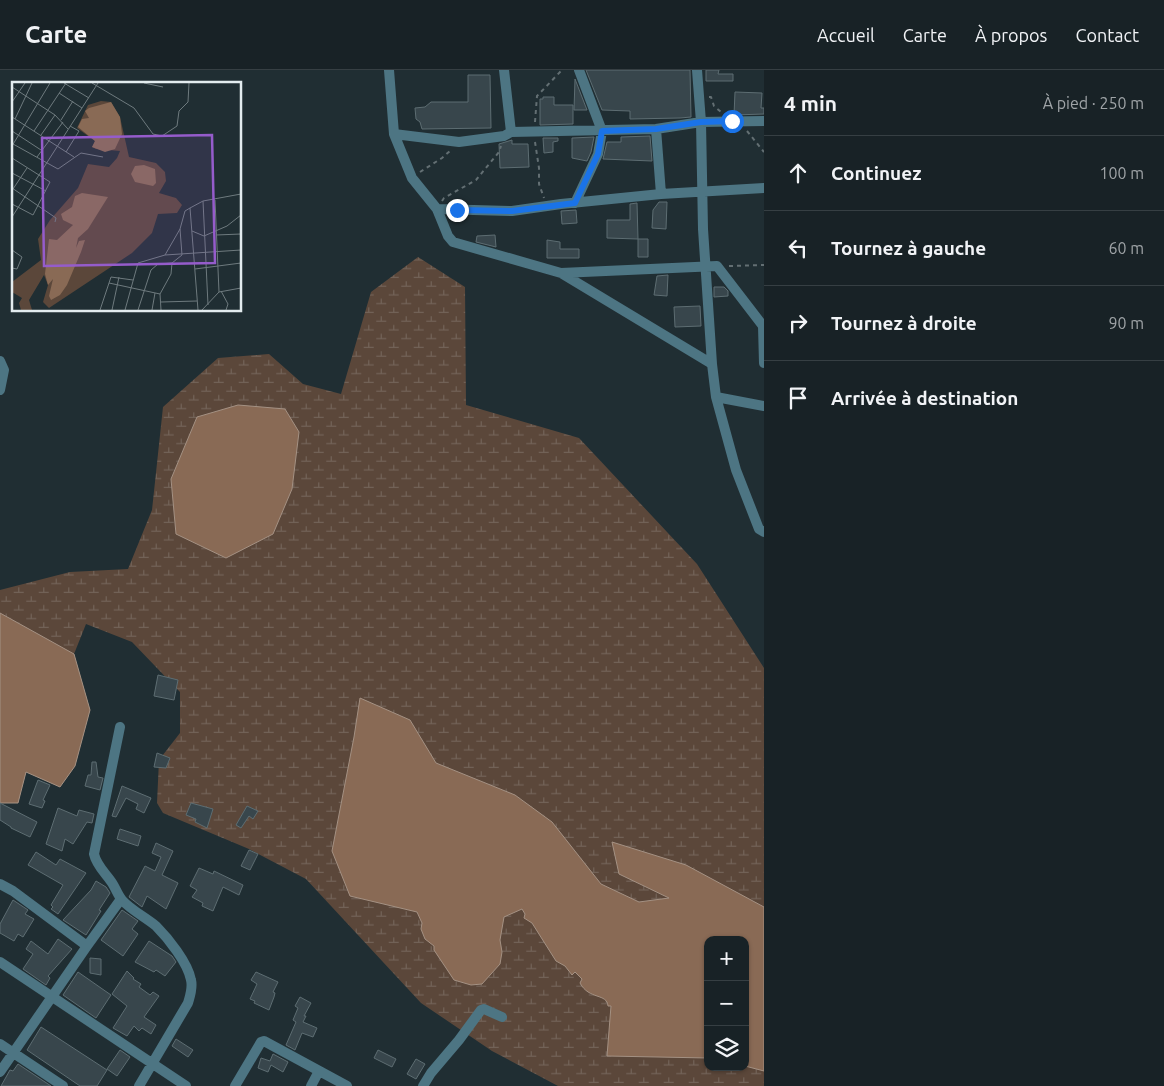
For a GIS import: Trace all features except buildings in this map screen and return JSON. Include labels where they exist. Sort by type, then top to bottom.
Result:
[{"type":"street","points":[[389,70],[394,134],[412,178],[437,210],[448,236],[453,242],[561,273],[712,364]]},
{"type":"street","points":[[504,70],[508,134]]},
{"type":"street","points":[[575,203],[598,154],[602,131],[579,70]]},
{"type":"street","points":[[697,70],[701,122],[703,229],[712,266],[712,364],[716,397],[736,470],[760,529],[764,532]]},
{"type":"street","points":[[394,134],[459,142],[533,132],[656,129],[701,122],[764,120]]},
{"type":"street","points":[[656,129],[661,194]]},
{"type":"street","points":[[437,210],[512,211],[661,194],[764,188]]},
{"type":"street","points":[[561,273],[712,266]]},
{"type":"street","points":[[712,266],[763,326],[764,363]]},
{"type":"street","points":[[0,361],[4,370],[0,390]]},
{"type":"street","points":[[716,397],[764,406]]},
{"type":"street","points":[[120,727],[94,854],[97,864],[122,899],[156,926],[170,942],[188,968],[192,981],[192,992],[188,1003],[138,1086]]},
{"type":"street","points":[[0,884],[13,891],[87,946]]},
{"type":"street","points":[[0,1072],[51,997],[122,899]]},
{"type":"street","points":[[0,962],[186,1086]]},
{"type":"street","points":[[423,1086],[481,1010],[484,1009],[502,1017]]},
{"type":"street","points":[[235,1086],[260,1042],[264,1041],[347,1086]]},
{"type":"street","points":[[0,1044],[63,1086]]},
{"type":"street","points":[[311,1086],[319,1071]]},
{"type":"path","points":[[548,206],[539,184],[538,153],[533,132],[537,96],[562,70]]},
{"type":"path","points":[[437,210],[444,198],[476,180],[499,152],[508,134]]},
{"type":"path","points":[[412,178],[442,158],[459,142]]},
{"type":"path","points":[[712,266],[764,265]]},
{"type":"green space","points":[[418,257],[465,287],[466,405],[579,438],[697,564],[764,668],[764,1086],[558,1086],[492,1051],[421,1003],[306,879],[249,849],[163,813],[157,803],[159,760],[180,733],[180,692],[132,642],[86,624],[74,654],[90,710],[75,766],[60,787],[26,772],[18,803],[0,803],[0,590],[70,572],[128,569],[152,510],[163,407],[218,358],[269,354],[303,384],[341,394],[371,292]]},
{"type":"shaded area","points":[[238,405],[285,409],[299,432],[292,489],[273,534],[226,558],[176,534],[171,479],[197,417]]},
{"type":"shaded area","points":[[0,613],[74,654],[90,710],[75,766],[60,787],[26,772],[18,803],[0,803]]},
{"type":"shaded area","points":[[360,698],[410,720],[436,763],[515,795],[552,822],[601,884],[639,902],[669,898],[619,874],[612,842],[686,865],[764,907],[764,1071],[749,1067],[749,936],[704,936],[704,1058],[607,1056],[611,1006],[608,1006],[604,999],[588,992],[580,983],[582,979],[575,972],[572,975],[565,966],[556,961],[532,923],[524,918],[525,914],[522,909],[504,917],[500,940],[502,952],[500,964],[482,984],[471,985],[454,980],[434,950],[434,946],[425,939],[421,929],[422,923],[417,912],[350,896],[332,851]]},
{"type":"route","points":[[457,210],[512,211],[575,203],[598,154],[602,131],[656,129],[701,122],[732,121]]}]
